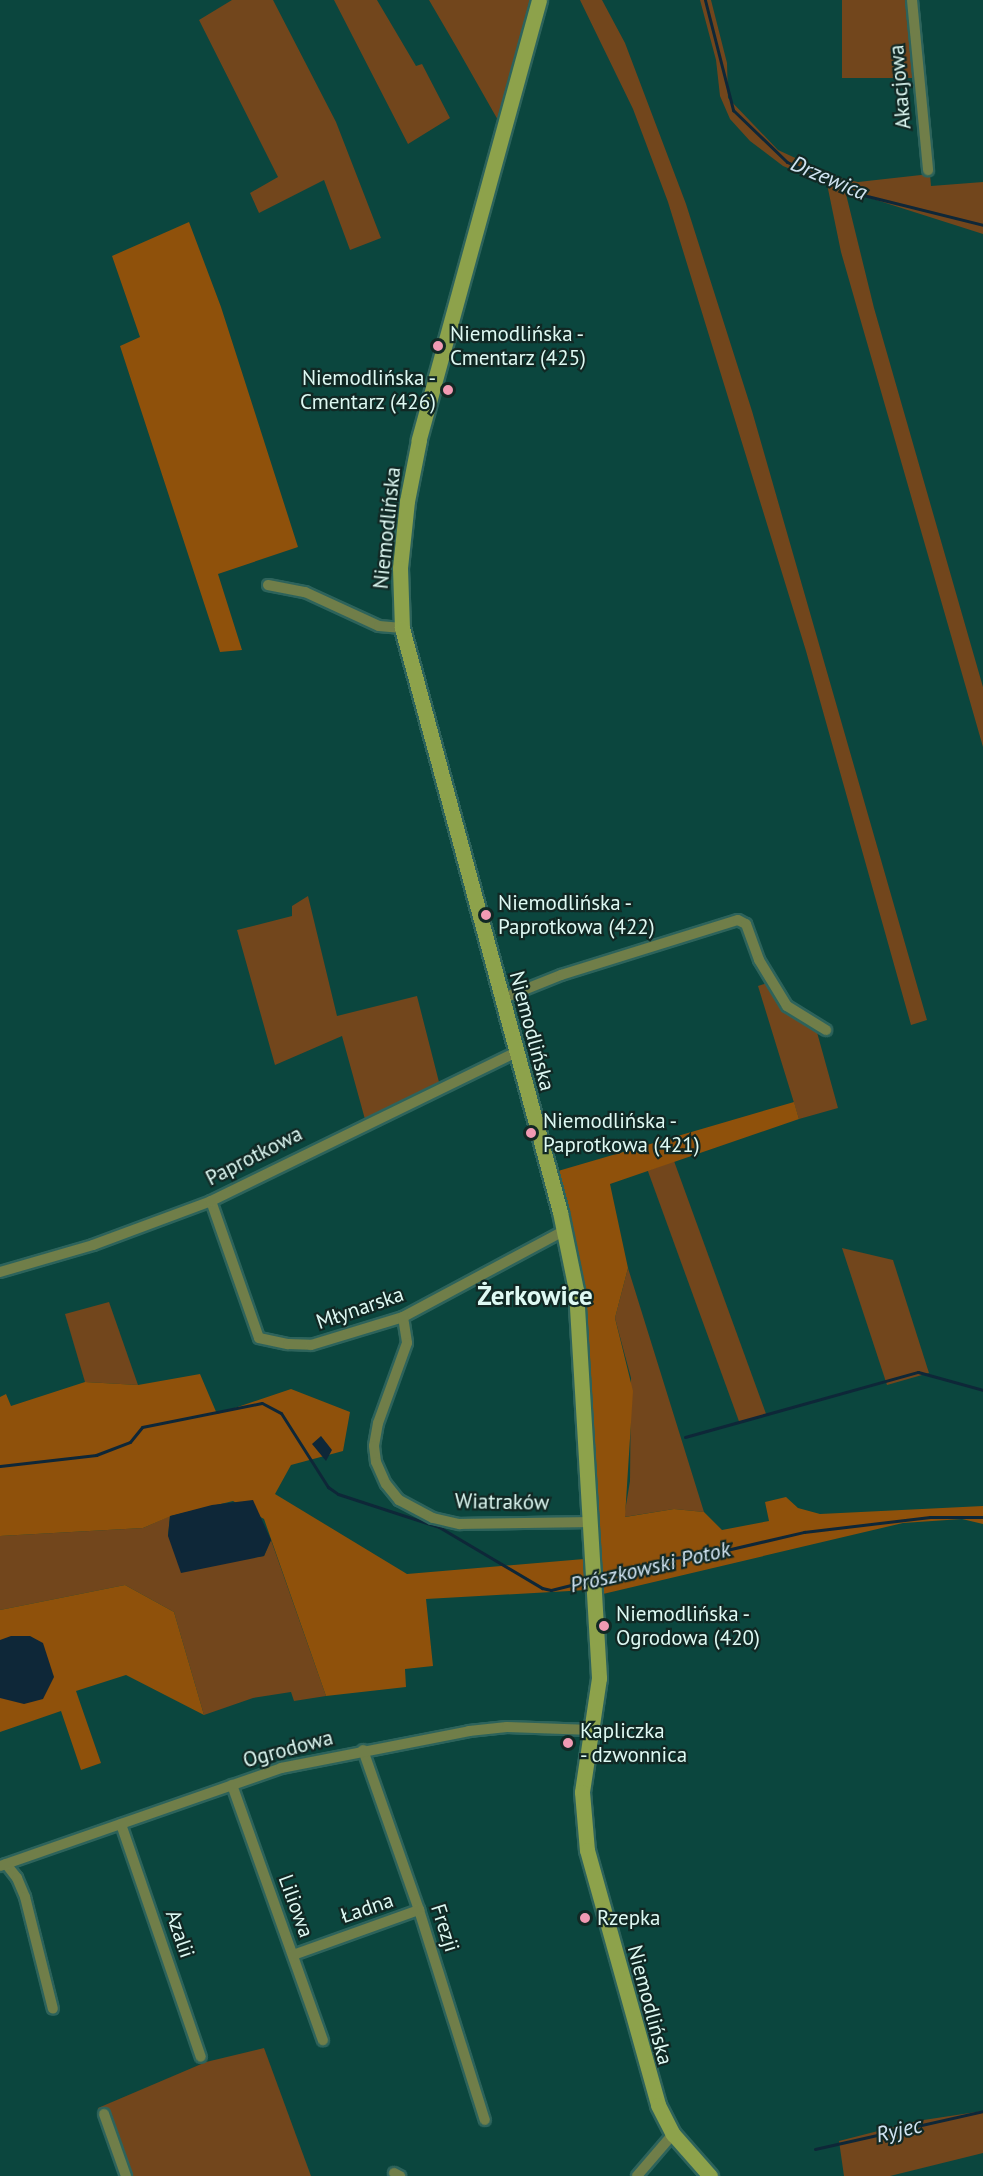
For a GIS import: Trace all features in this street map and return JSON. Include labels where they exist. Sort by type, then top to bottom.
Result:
[{"type":"main road","name":"Niemodlińska","points":[[539,0],[419,440],[407,501],[400,568],[402,628],[565,1230],[576,1290],[599,1678],[582,1792],[587,1850],[650,2082],[673,2134],[710,2176]]},
{"type":"street","name":"Akacjowa","points":[[912,0],[928,170]]},
{"type":"street","points":[[268,585],[305,592],[379,626],[402,628]]},
{"type":"street","points":[[501,999],[561,975],[738,920],[746,924],[759,960],[787,1006],[826,1030]]},
{"type":"street","name":"Paprotkowa","points":[[0,1272],[93,1245],[211,1201],[516,1052]]},
{"type":"street","name":"Młynarska","points":[[211,1201],[259,1338],[311,1345],[403,1317],[565,1230]]},
{"type":"street","name":"Wiatraków","points":[[403,1317],[408,1343],[386,1400],[374,1446],[376,1462],[399,1500],[433,1518],[460,1524],[589,1521]]},
{"type":"street","name":"Ogrodowa","points":[[53,2009],[25,1897],[17,1878],[3,1865],[281,1768],[363,1750],[507,1727],[592,1730]]},
{"type":"street","name":"Frezji","points":[[363,1750],[420,1910],[485,2120]]},
{"type":"street","name":"Liliowa","points":[[232,1785],[323,2040]]},
{"type":"street","name":"Azalii","points":[[121,1824],[201,2057]]},
{"type":"street","name":"Ładna","points":[[292,1954],[420,1910]]},
{"type":"street","points":[[104,2114],[126,2176]]},
{"type":"street","points":[[637,2176],[673,2134]]},
{"type":"shaded area","points":[[232,0],[273,0],[336,122],[381,238],[350,250],[324,180],[259,213],[250,193],[278,177],[199,20]]},
{"type":"shaded area","points":[[334,0],[377,0],[416,66],[422,64],[450,118],[408,144]]},
{"type":"shaded area","points":[[429,0],[539,0],[503,129],[457,48]]},
{"type":"shaded area","points":[[580,0],[602,0],[625,43],[686,204],[752,411],[927,1020],[911,1025],[806,651],[668,202],[633,109]]},
{"type":"shaded area","points":[[700,0],[711,0],[727,63],[728,98],[778,150],[839,178],[858,182],[930,174],[931,186],[983,182],[983,234],[845,190],[874,308],[983,687],[983,747],[841,252],[827,184],[783,166],[750,141],[730,119],[720,96],[716,60]]},
{"type":"shaded area","points":[[842,0],[917,0],[917,78],[842,78]]},
{"type":"shaded area","points":[[189,222],[221,307],[298,547],[218,574],[242,650],[220,652],[120,346],[140,337],[112,256]]},
{"type":"shaded area","points":[[308,896],[337,1016],[417,996],[439,1082],[366,1123],[342,1036],[275,1065],[237,930],[292,916],[292,906]]},
{"type":"shaded area","points":[[770,982],[787,1006],[815,1025],[838,1108],[799,1119],[758,986]]},
{"type":"shaded area","points":[[794,1102],[799,1119],[610,1184],[628,1268],[615,1318],[633,1391],[625,1517],[674,1509],[704,1512],[722,1530],[769,1521],[765,1502],[786,1497],[798,1508],[820,1514],[983,1506],[983,1524],[962,1519],[903,1523],[603,1594],[598,1513],[581,1388],[573,1228],[558,1171]]},
{"type":"shaded area","points":[[674,1161],[766,1414],[740,1423],[648,1171]]},
{"type":"shaded area","points":[[842,1248],[893,1260],[929,1373],[887,1385]]},
{"type":"shaded area","points":[[628,1268],[704,1512],[674,1509],[624,1517],[630,1481],[631,1378],[615,1318]]},
{"type":"shaded area","points":[[109,1302],[138,1385],[85,1382],[65,1314]]},
{"type":"shaded area","points":[[200,1374],[217,1414],[291,1389],[350,1412],[343,1451],[291,1465],[275,1494],[407,1574],[584,1559],[587,1590],[426,1599],[433,1666],[405,1669],[406,1687],[326,1696],[264,1519],[233,1501],[171,1516],[143,1528],[0,1536],[0,1397],[6,1394],[11,1406],[85,1382],[138,1385]]},
{"type":"shaded area","points":[[170,1516],[168,1536],[227,1562],[264,1556],[271,1540],[326,1696],[294,1701],[291,1692],[253,1698],[204,1715],[174,1612],[125,1585],[0,1610],[0,1536],[143,1528]]},
{"type":"shaded area","points":[[125,1585],[174,1612],[204,1715],[126,1675],[76,1691],[101,1763],[81,1770],[61,1711],[0,1732],[0,1610]]},
{"type":"shaded area","points":[[264,2048],[311,2176],[122,2176],[98,2108],[206,2062]]},
{"type":"shaded area","points":[[983,2111],[983,2153],[890,2176],[844,2176],[839,2141],[917,2121]]},
{"type":"water","points":[[321,1436],[332,1450],[326,1461],[312,1444]]},
{"type":"water","points":[[253,1500],[271,1540],[264,1556],[181,1573],[168,1536],[170,1516],[212,1505]]},
{"type":"water","points":[[11,1636],[30,1636],[43,1643],[54,1677],[43,1699],[24,1704],[0,1698],[0,1640]]},
{"type":"waterway","name":"Drzewica","points":[[705,0],[733,110],[787,162],[859,194],[983,225]]},
{"type":"waterway","points":[[685,1437],[918,1372],[983,1390]]},
{"type":"waterway","name":"Prószkowski Potok","points":[[0,1466],[96,1455],[130,1442],[142,1427],[262,1403],[281,1413],[328,1487],[338,1494],[439,1527],[542,1588],[551,1590],[588,1581]]},
{"type":"waterway","name":"Prószkowski Potok","points":[[597,1578],[672,1558],[705,1555],[804,1532],[930,1517],[983,1517]]},
{"type":"waterway","name":"Ryjec","points":[[815,2149],[983,2111]]},
{"type":"place","name":"Niemodlińska - Cmentarz (425)","points":[[438,346]]},
{"type":"place","name":"Niemodlińska - Cmentarz (426)","points":[[448,390]]},
{"type":"place","name":"Niemodlińska - Paprotkowa (422)","points":[[486,915]]},
{"type":"place","name":"Niemodlińska - Paprotkowa (421)","points":[[531,1133]]},
{"type":"place","name":"Niemodlińska - Ogrodowa (420)","points":[[604,1626]]},
{"type":"place","name":"Kapliczka - dzwonnica","points":[[568,1743]]},
{"type":"place","name":"Rzepka","points":[[585,1918]]},
{"type":"district","name":"Żerkowice","points":[[535,1296]]}]
